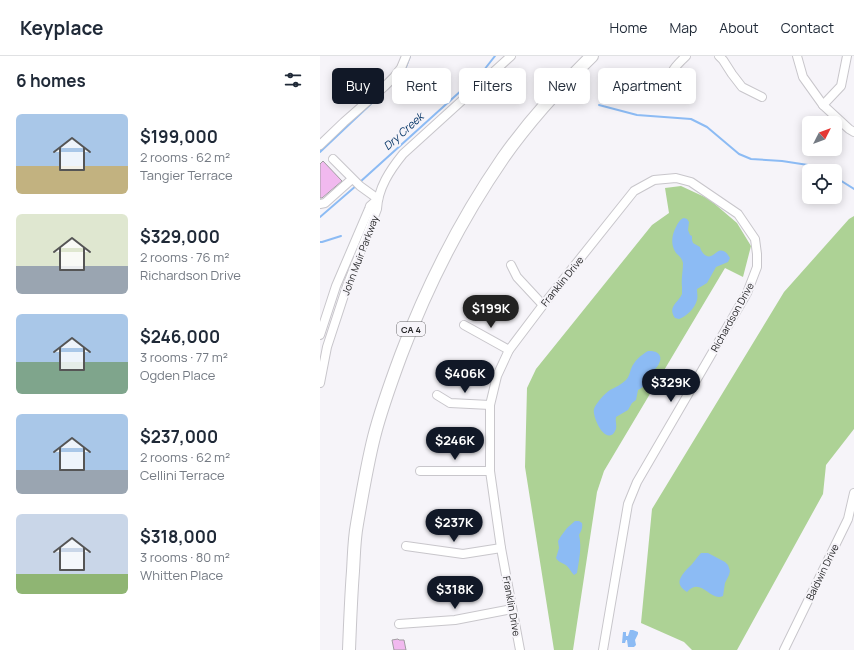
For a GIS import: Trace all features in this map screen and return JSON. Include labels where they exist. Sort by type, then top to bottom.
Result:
[{"type":"highway","name":"CA 4","points":[[349,650],[350,606],[355,539],[368,465],[374,436],[382,409],[394,373],[417,315],[431,283],[459,230],[478,196],[503,158],[550,100],[592,56]]},
{"type":"street","points":[[320,145],[385,86],[401,68],[406,56]]},
{"type":"street","points":[[333,160],[356,183],[378,199],[386,178],[403,154],[511,56]]},
{"type":"street","points":[[675,68],[686,56]]},
{"type":"street","points":[[719,56],[742,87],[762,97]]},
{"type":"street","points":[[797,56],[803,77],[823,105],[854,132]]},
{"type":"street","points":[[823,105],[841,86],[847,56]]},
{"type":"street","name":"Franklin Drive","points":[[520,650],[501,548],[490,471],[490,405],[497,376],[509,350],[634,191],[654,180],[676,178],[691,182]]},
{"type":"street","name":"Richardson Drive","points":[[604,650],[628,504],[636,482],[747,293],[756,268],[757,254],[755,238],[738,214],[691,182]]},
{"type":"street","points":[[320,204],[325,203],[356,183]]},
{"type":"street","name":"John Muir Parkway","points":[[320,335],[336,286],[370,206],[378,199]]},
{"type":"street","name":"John Muir Parkway","points":[[320,383],[327,347],[347,286],[377,209],[378,199]]},
{"type":"street","points":[[511,265],[517,277],[543,305]]},
{"type":"street","points":[[464,325],[509,350]]},
{"type":"street","points":[[437,395],[450,403],[490,405]]},
{"type":"street","points":[[420,471],[490,471]]},
{"type":"street","name":"Baldwin Drive","points":[[784,650],[848,519],[854,493]]},
{"type":"street","points":[[406,546],[463,554],[501,548]]},
{"type":"street","points":[[399,624],[456,620],[512,609]]},
{"type":"green space","points":[[681,186],[709,199],[737,223],[751,246],[743,277],[725,268],[604,471],[597,492],[573,650],[554,650],[525,467],[527,388],[536,369],[652,225],[669,213],[665,188]]},
{"type":"green space","points":[[854,216],[854,429],[826,465],[823,494],[737,650],[692,650],[684,642],[641,623],[652,509],[784,292],[849,219]]},
{"type":"water","points":[[684,218],[689,222],[688,230],[692,236],[693,243],[700,247],[704,254],[707,256],[712,256],[716,252],[723,251],[730,258],[728,262],[716,267],[707,283],[697,289],[697,299],[693,309],[679,319],[675,318],[672,311],[674,305],[682,294],[683,263],[681,258],[674,250],[672,240],[673,233],[680,220]]},
{"type":"water","points":[[648,351],[656,352],[660,356],[658,365],[651,373],[646,384],[638,390],[636,400],[632,403],[628,410],[616,417],[616,429],[613,434],[606,434],[596,422],[594,412],[595,407],[606,393],[626,380],[632,366],[640,356]]},
{"type":"water","points":[[575,521],[582,523],[582,529],[579,535],[580,549],[577,573],[574,575],[567,566],[556,558],[559,548],[558,541],[567,528]]},
{"type":"water","points":[[701,553],[708,553],[728,565],[730,571],[725,583],[723,596],[714,596],[697,587],[692,588],[687,592],[681,586],[680,581],[682,575]]},
{"type":"water","points":[[630,630],[638,632],[635,640],[636,645],[634,647],[628,647],[627,640],[625,643],[622,643],[623,632],[626,632],[626,636],[628,636]]},
{"type":"building","points":[[323,161],[342,181],[322,198],[320,198],[320,164]]},
{"type":"building","points":[[392,640],[404,640],[406,650],[394,650]]},
{"type":"waterway","points":[[406,67],[410,56]]},
{"type":"waterway","name":"Dry Creek","points":[[360,182],[484,70],[495,56]]},
{"type":"waterway","points":[[320,152],[371,104]]},
{"type":"waterway","points":[[599,105],[637,115],[691,119],[707,127],[739,154],[751,159],[802,164]]},
{"type":"waterway","points":[[842,181],[854,189]]},
{"type":"waterway","name":"Dry Creek","points":[[320,217],[357,185]]},
{"type":"waterway","points":[[320,242],[341,236]]}]
